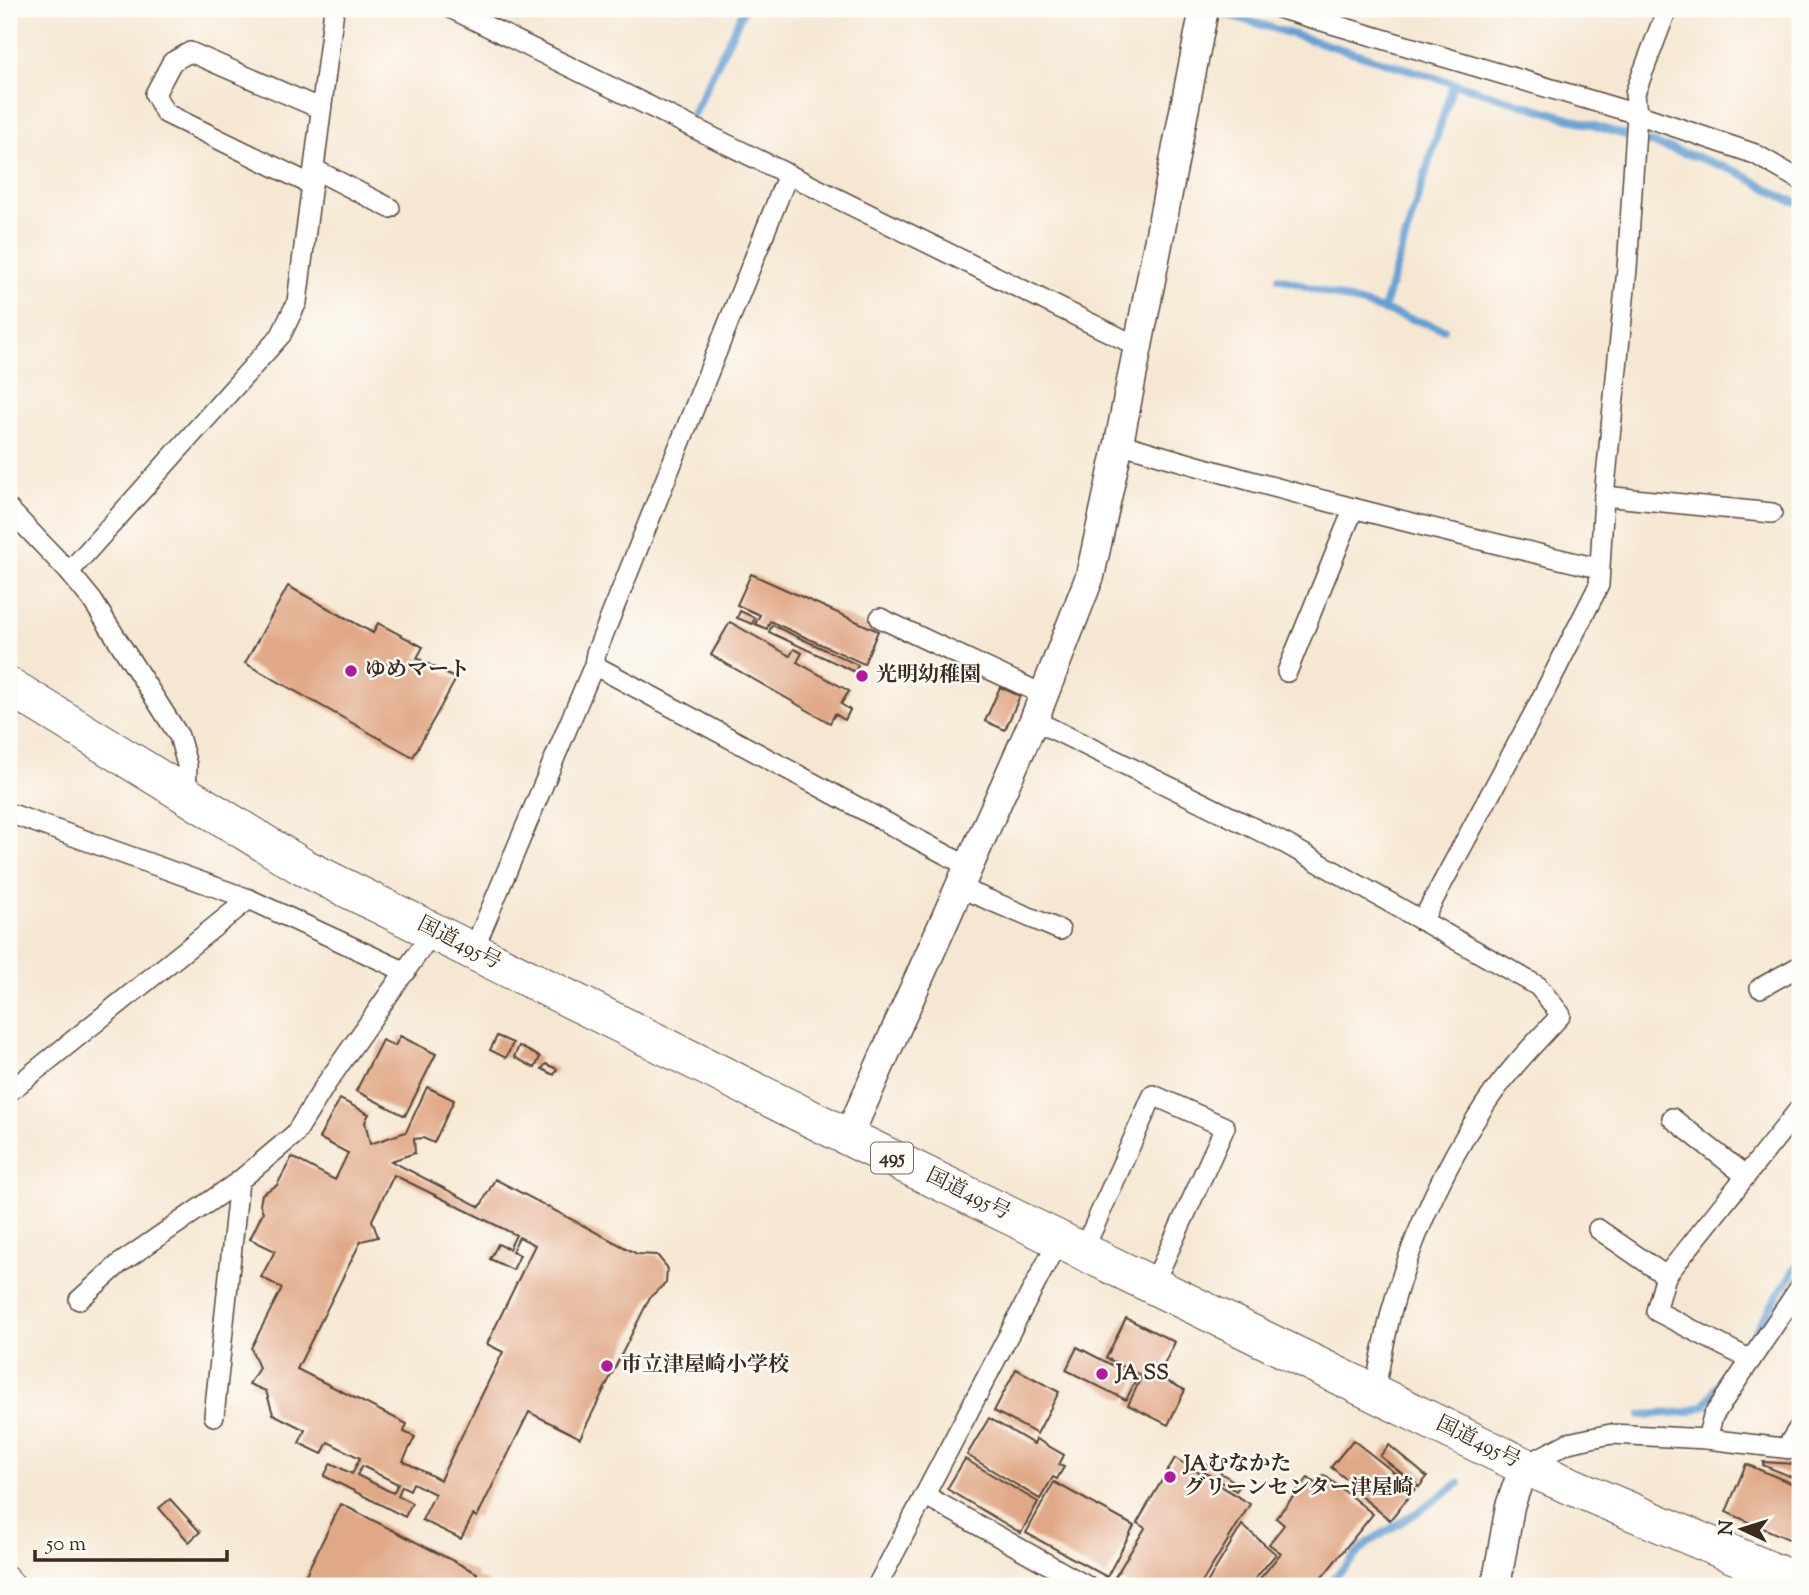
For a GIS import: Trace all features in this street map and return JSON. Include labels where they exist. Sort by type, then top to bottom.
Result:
[{"type":"highway","name":"国道495号","points":[[9,686],[303,867],[1524,1466],[1800,1583]]},
{"type":"street","points":[[69,572],[281,335],[297,302],[334,9]]},
{"type":"street","points":[[452,9],[1137,346]]},
{"type":"street","points":[[848,1136],[1039,707],[1090,576],[1119,443],[1203,9]]},
{"type":"street","points":[[1281,9],[1637,114],[1755,154],[1800,180]]},
{"type":"street","points":[[1422,921],[1598,584],[1604,496],[1628,269],[1636,93],[1667,9]]},
{"type":"street","points":[[321,109],[190,52],[172,62],[155,94],[165,113],[390,208]]},
{"type":"street","points":[[473,951],[594,665],[596,653],[788,174]]},
{"type":"street","points":[[1119,443],[1353,510],[1598,568]]},
{"type":"street","points":[[1604,496],[1772,513]]},
{"type":"street","points":[[9,509],[92,600],[179,736],[187,765],[186,794]]},
{"type":"street","points":[[1287,672],[1353,510]]},
{"type":"street","points":[[880,618],[1538,986],[1561,1015],[1520,1060],[1479,1113],[1445,1175],[1415,1241],[1396,1298],[1374,1393]]},
{"type":"street","points":[[594,665],[962,877],[1060,930]]},
{"type":"street","points":[[9,813],[249,899],[406,972]]},
{"type":"street","points":[[9,1092],[249,899]]},
{"type":"street","points":[[79,1300],[120,1264],[239,1181],[295,1134],[326,1084],[434,930]]},
{"type":"street","points":[[1760,988],[1800,965]]},
{"type":"street","points":[[877,1586],[1153,1095],[1225,1128],[1153,1285]]},
{"type":"street","points":[[1751,1360],[1656,1311],[1666,1276],[1800,1108]]},
{"type":"street","points":[[1672,1118],[1746,1176]]},
{"type":"street","points":[[214,1416],[239,1181]]},
{"type":"street","points":[[1598,1229],[1666,1276]]},
{"type":"street","points":[[1707,1439],[1713,1416],[1800,1287]]},
{"type":"street","points":[[1496,1586],[1510,1506],[1524,1466],[1568,1443],[1611,1434],[1707,1439],[1793,1449],[1800,1426]]},
{"type":"street","points":[[926,1496],[1087,1586]]},
{"type":"street","points":[[9,1577],[17,1586]]},
{"type":"building","points":[[751,574],[878,631],[864,664],[770,621],[767,629],[755,624],[760,615],[737,605]]},
{"type":"building","name":"ゆめマート","points":[[288,586],[373,633],[378,623],[423,647],[417,658],[456,679],[413,757],[245,663]]},
{"type":"building","points":[[740,611],[755,618],[752,624],[737,618]]},
{"type":"building","points":[[730,622],[790,656],[794,649],[802,653],[797,662],[849,691],[841,704],[850,710],[845,720],[835,714],[830,723],[711,655]]},
{"type":"building","points":[[772,625],[858,665],[855,672],[769,632]]},
{"type":"building","points":[[1000,687],[1020,696],[1005,730],[985,721]]},
{"type":"building","points":[[400,1036],[436,1054],[405,1116],[356,1091],[382,1040],[395,1046]]},
{"type":"building","points":[[497,1036],[513,1043],[506,1058],[490,1050]]},
{"type":"building","points":[[519,1046],[540,1057],[535,1068],[514,1057]]},
{"type":"building","points":[[546,1064],[557,1069],[554,1075],[542,1069]]},
{"type":"building","points":[[427,1087],[454,1100],[434,1143],[423,1138],[414,1139],[415,1153],[391,1161],[480,1207],[495,1179],[637,1254],[657,1255],[667,1267],[666,1283],[650,1297],[580,1438],[529,1412],[477,1517],[473,1515],[461,1539],[422,1520],[435,1494],[413,1483],[410,1490],[402,1486],[398,1496],[412,1503],[405,1517],[324,1476],[331,1463],[352,1474],[360,1458],[328,1442],[322,1454],[299,1443],[305,1430],[273,1414],[266,1391],[249,1384],[259,1368],[251,1348],[282,1288],[261,1277],[275,1251],[250,1239],[263,1212],[260,1205],[262,1194],[277,1185],[292,1157],[335,1180],[348,1153],[319,1138],[340,1099],[369,1114],[365,1122],[370,1144],[406,1132]],"holes":[[[394,1175],[516,1235],[509,1249],[498,1244],[490,1259],[513,1270],[520,1255],[512,1251],[519,1237],[535,1245],[487,1344],[503,1352],[440,1480],[403,1461],[415,1437],[404,1432],[407,1424],[297,1369],[361,1241],[378,1237],[372,1220]],[[362,1466],[398,1484],[393,1493],[357,1475]]]},
{"type":"building","points":[[1126,1318],[1175,1342],[1158,1377],[1185,1390],[1168,1425],[1128,1405],[1142,1376],[1106,1358]]},
{"type":"building","name":"JA SS","points":[[1077,1347],[1137,1378],[1126,1400],[1066,1370]]},
{"type":"building","points":[[1016,1369],[1059,1392],[1037,1434],[994,1411]]},
{"type":"building","points":[[989,1418],[1034,1444],[1036,1439],[1064,1455],[1059,1465],[1064,1467],[1057,1479],[1053,1477],[1040,1499],[967,1455]]},
{"type":"building","points":[[1353,1440],[1415,1489],[1390,1520],[1352,1489],[1355,1486],[1331,1467]]},
{"type":"building","points":[[1389,1445],[1427,1477],[1419,1487],[1380,1456]]},
{"type":"building","points":[[1175,1458],[1250,1504],[1200,1586],[1130,1586],[1115,1577],[1145,1528],[1137,1523]]},
{"type":"building","points":[[965,1459],[1038,1502],[1021,1533],[947,1489]]},
{"type":"building","points":[[1763,1462],[1795,1464],[1794,1478],[1763,1465]]},
{"type":"building","points":[[1205,1463],[1240,1485],[1236,1491],[1201,1470]]},
{"type":"building","points":[[1746,1464],[1800,1487],[1800,1544],[1726,1512]]},
{"type":"building","points":[[1324,1475],[1373,1514],[1315,1586],[1254,1586],[1281,1553],[1269,1544],[1284,1525],[1276,1518],[1308,1478],[1316,1484]]},
{"type":"building","points":[[1054,1482],[1134,1526],[1107,1577],[1026,1533]]},
{"type":"building","points":[[170,1499],[200,1532],[189,1542],[159,1508]]},
{"type":"building","points":[[341,1504],[477,1573],[476,1576],[490,1583],[489,1586],[300,1586]]},
{"type":"building","points":[[1242,1525],[1276,1554],[1249,1586],[1205,1586]]},
{"type":"waterway","points":[[692,116],[744,9]]},
{"type":"waterway","points":[[1226,14],[1697,157],[1738,172],[1788,200],[1797,202]]},
{"type":"waterway","points":[[1383,310],[1453,84]]},
{"type":"waterway","points":[[1279,278],[1444,329]]},
{"type":"waterway","points":[[1756,1330],[1800,1261]]},
{"type":"waterway","points":[[1641,1415],[1688,1412],[1704,1406],[1728,1371]]},
{"type":"waterway","points":[[1326,1586],[1369,1542],[1459,1483]]},
{"type":"place","name":"ゆめマート","points":[[351,671]]},
{"type":"place","name":"光明幼稚園","points":[[862,676]]},
{"type":"place","name":"市立津屋崎小学校","points":[[607,1366]]},
{"type":"place","name":"JA SS","points":[[1102,1374]]},
{"type":"place","name":"JAむなかた グリーンセンター津屋崎","points":[[1170,1477]]}]
